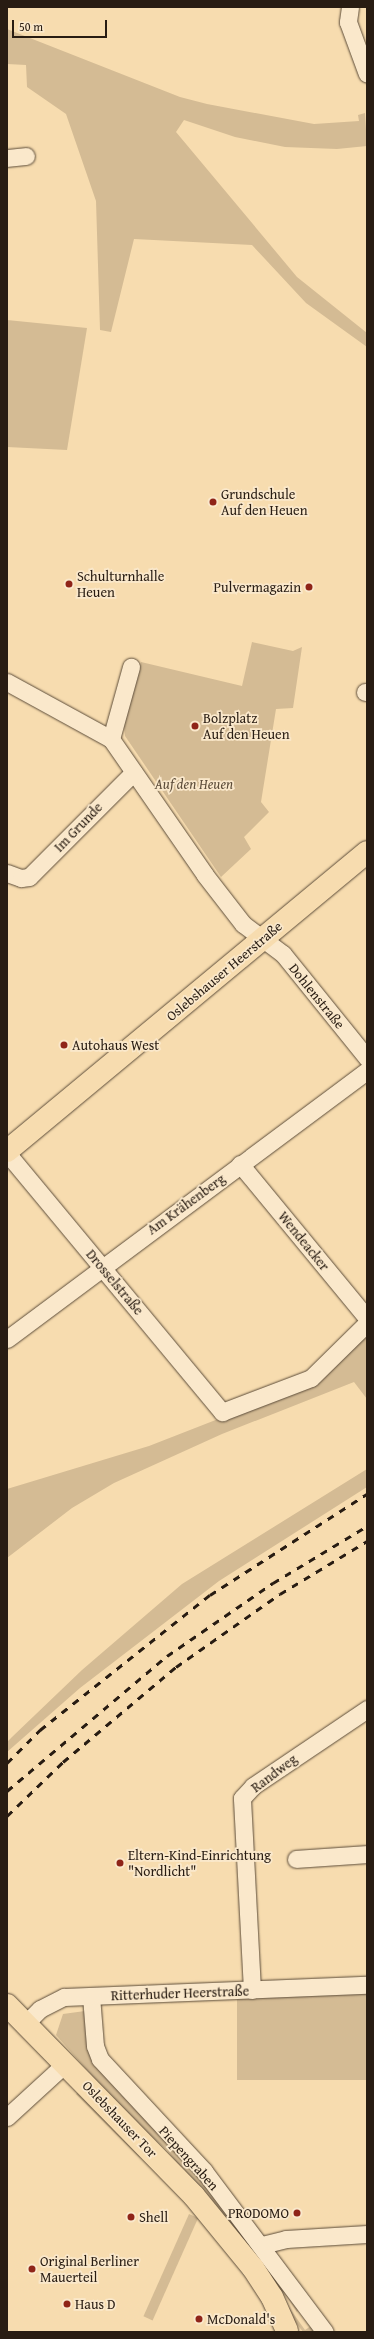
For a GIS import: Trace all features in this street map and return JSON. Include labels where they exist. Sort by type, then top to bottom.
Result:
[{"type":"main road","name":"Oslebshauser Heerstraße","points":[[7,1152],[367,852]]},
{"type":"main road","points":[[7,2005],[27,2022]]},
{"type":"main road","name":"Oslebshauser Tor","points":[[27,2022],[194,2196],[210,2218],[252,2268],[272,2297],[287,2332]]},
{"type":"street","points":[[350,7],[348,22],[367,74]]},
{"type":"street","points":[[7,158],[26,156]]},
{"type":"street","points":[[111,739],[131,667]]},
{"type":"street","points":[[7,682],[111,739],[190,856],[243,924],[264,939]]},
{"type":"street","name":"Im Grunde","points":[[14,875],[29,877],[134,772]]},
{"type":"street","name":"Dohlenstraße","points":[[264,939],[283,954],[367,1058]]},
{"type":"street","name":"Am Krähenberg","points":[[7,1339],[101,1265],[367,1071]]},
{"type":"street","name":"Drosselstraße","points":[[7,1152],[222,1412],[302,1383],[321,1368],[367,1323]]},
{"type":"street","name":"Wendeacker","points":[[240,1164],[367,1318]]},
{"type":"street","name":"Randweg","points":[[252,1990],[242,1798],[253,1786],[367,1709]]},
{"type":"street","points":[[296,1859],[367,1854]]},
{"type":"street","name":"Ritterhuder Heerstraße","points":[[27,2022],[40,2009],[64,1997],[367,1984]]},
{"type":"street","name":"Piepengraben","points":[[91,1996],[95,2046],[100,2059],[204,2171],[262,2245],[324,2332]]},
{"type":"street","points":[[7,2117],[66,2063]]},
{"type":"street","points":[[262,2245],[286,2239],[367,2234]]},
{"type":"green space","points":[[7,29],[180,97],[207,104],[314,124],[359,121],[358,115],[365,113],[367,146],[337,149],[285,147],[235,137],[184,120],[176,132],[297,277],[367,333],[367,347],[306,303],[252,245],[134,239],[111,332],[100,330],[96,201],[66,114],[27,87],[26,65],[7,64]]},
{"type":"green space","points":[[7,320],[87,328],[67,450],[7,447]]},
{"type":"green space","name":"Auf den Heuen","points":[[252,642],[293,651],[302,647],[293,708],[276,709],[261,802],[269,812],[244,837],[251,849],[221,877],[125,736],[124,726],[141,662],[242,686]]},
{"type":"green space","points":[[367,1329],[367,1399],[354,1382],[222,1434],[114,1483],[72,1508],[7,1558],[7,1489],[149,1446],[308,1384]]},
{"type":"green space","points":[[367,1469],[367,1487],[219,1581],[80,1688],[7,1752],[7,1742],[12,1737],[82,1670],[182,1584]]},
{"type":"green space","points":[[237,1994],[367,1994],[367,2080],[237,2080]]},
{"type":"green space","points":[[85,2011],[89,2040],[194,2167],[299,2309],[297,2312],[284,2292],[274,2291],[167,2150],[126,2114],[56,2035],[63,2014]]},
{"type":"green space","points":[[81,2090],[139,2149],[140,2158],[76,2094]]},
{"type":"green space","points":[[189,2214],[198,2218],[153,2320],[143,2316]]},
{"type":"green space","points":[[283,2299],[305,2330],[311,2326],[315,2332],[303,2332],[280,2301]]},
{"type":"railway","points":[[7,1763],[40,1730],[210,1595],[367,1494]]},
{"type":"railway","points":[[7,1791],[167,1656],[273,1583],[367,1526]]},
{"type":"railway","points":[[7,1816],[63,1762],[176,1667],[280,1594],[367,1541]]},
{"type":"place","name":"Grundschule Auf den Heuen","points":[[213,502]]},
{"type":"place","name":"Schulturnhalle Heuen","points":[[69,584]]},
{"type":"place","name":"Pulvermagazin","points":[[309,587]]},
{"type":"place","name":"Bolzplatz Auf den Heuen","points":[[195,726]]},
{"type":"place","name":"Autohaus West","points":[[64,1045]]},
{"type":"place","name":"Eltern-Kind-Einrichtung \"Nordlicht\"","points":[[120,1863]]},
{"type":"place","name":"PRODOMO","points":[[297,2213]]},
{"type":"place","name":"Shell","points":[[131,2217]]},
{"type":"place","name":"Original Berliner Mauerteil","points":[[32,2269]]},
{"type":"place","name":"Haus D","points":[[67,2304]]},
{"type":"place","name":"McDonald's","points":[[199,2319]]}]
